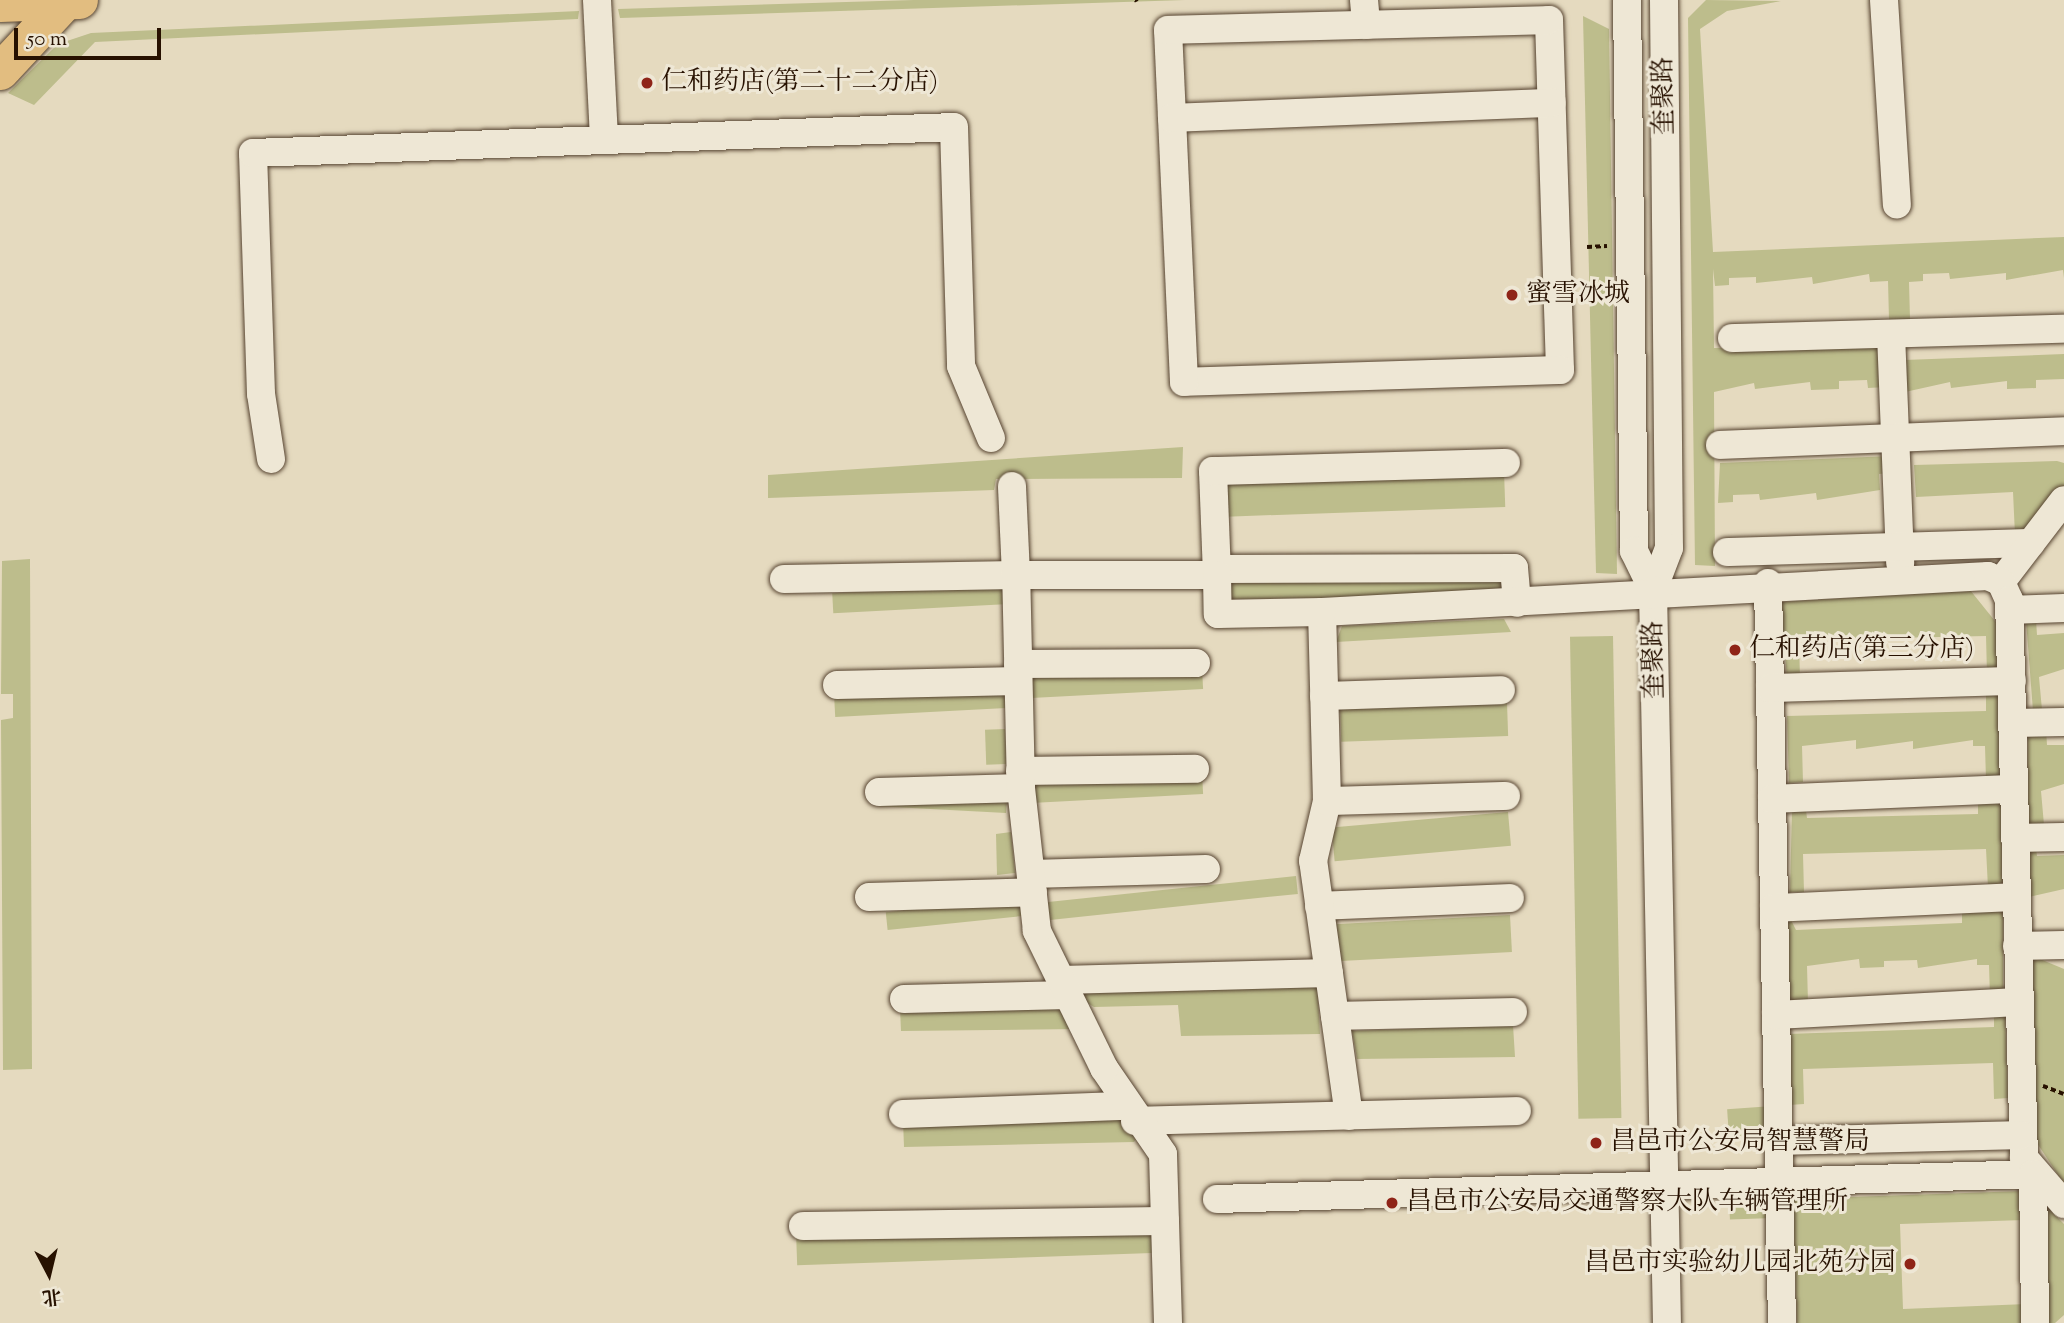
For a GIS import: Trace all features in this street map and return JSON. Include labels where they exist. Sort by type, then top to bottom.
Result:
[{"type":"main road","points":[[0,3],[78,1]]},
{"type":"main road","points":[[0,71],[78,1]]},
{"type":"street","points":[[597,0],[604,140]]},
{"type":"street","points":[[1626,0],[1634,551],[1653,590]]},
{"type":"street","name":"奎聚路","points":[[1664,0],[1669,548],[1653,590],[1667,1323]]},
{"type":"street","points":[[1884,0],[1897,205]]},
{"type":"street","points":[[1365,13],[1549,20],[1552,103],[1560,370],[1184,382],[1168,30],[1365,13]]},
{"type":"street","points":[[1172,118],[1552,103]]},
{"type":"street","points":[[271,459],[261,394],[253,153],[954,127],[961,366],[991,438]]},
{"type":"street","points":[[1732,338],[2064,330]]},
{"type":"street","points":[[1891,334],[1900,577]]},
{"type":"street","points":[[1720,445],[1895,435],[2064,430]]},
{"type":"street","points":[[1506,463],[1213,471],[1218,614],[1517,603],[1653,590],[1900,577],[1988,576],[2001,582],[2009,610],[2021,1135],[2033,1174],[2035,1323]]},
{"type":"street","points":[[1012,486],[1020,780],[1037,931],[1131,1114],[1163,1154],[1168,1323]]},
{"type":"street","points":[[2001,582],[2064,500]]},
{"type":"street","points":[[1727,552],[2031,543]]},
{"type":"street","points":[[784,579],[1514,568],[1517,603]]},
{"type":"street","points":[[1768,583],[1782,1323]]},
{"type":"street","points":[[2009,610],[2064,608]]},
{"type":"street","points":[[1322,612],[1327,801],[1313,861],[1349,1116]]},
{"type":"street","points":[[837,685],[1196,663]]},
{"type":"street","points":[[1770,688],[2012,681]]},
{"type":"street","points":[[1324,696],[1501,690]]},
{"type":"street","points":[[2013,723],[2064,722]]},
{"type":"street","points":[[879,792],[1195,769]]},
{"type":"street","points":[[1772,799],[2014,789]]},
{"type":"street","points":[[1327,801],[1506,796]]},
{"type":"street","points":[[2015,838],[2064,837]]},
{"type":"street","points":[[869,897],[1206,869]]},
{"type":"street","points":[[1774,908],[2016,897]]},
{"type":"street","points":[[1318,906],[1510,898]]},
{"type":"street","points":[[2017,946],[2064,945]]},
{"type":"street","points":[[904,999],[1329,973]]},
{"type":"street","points":[[1776,1015],[2018,1002]]},
{"type":"street","points":[[1335,1016],[1513,1012]]},
{"type":"street","points":[[903,1114],[1349,1116],[1517,1111]]},
{"type":"street","points":[[1779,1141],[2021,1135]]},
{"type":"street","points":[[1217,1199],[2033,1174],[2064,1204]]},
{"type":"street","points":[[803,1226],[1165,1221]]},
{"type":"green space","points":[[914,0],[1185,0],[620,18],[618,9]]},
{"type":"green space","points":[[1706,0],[1781,1],[1727,11],[1700,29],[1713,252],[2064,237],[2064,278],[2063,270],[2006,280],[2006,273],[1950,279],[1949,273],[1923,274],[1923,281],[1909,282],[1910,319],[1889,320],[1888,281],[1870,282],[1869,274],[1813,284],[1812,277],[1756,283],[1756,277],[1729,278],[1729,285],[1715,286],[1713,269],[1714,348],[1884,345],[1886,387],[1868,388],[1867,380],[1839,381],[1839,389],[1811,390],[1810,382],[1755,389],[1754,383],[1714,392],[1715,566],[1695,565],[1688,18]]},
{"type":"green space","points":[[579,11],[578,19],[95,42],[34,105],[8,93],[58,44],[91,33]]},
{"type":"green space","points":[[1583,16],[1609,29],[1617,574],[1596,573]]},
{"type":"green space","points":[[2064,354],[2064,379],[2036,380],[2036,388],[2007,389],[2007,381],[1951,388],[1950,382],[1905,392],[1904,360]]},
{"type":"green space","points":[[1183,447],[1182,478],[996,479],[994,490],[768,498],[768,475]]},
{"type":"green space","points":[[1892,456],[1894,473],[1879,474],[1880,490],[1817,500],[1816,493],[1760,500],[1759,494],[1733,495],[1733,502],[1718,503],[1720,463]]},
{"type":"green space","points":[[2064,463],[2064,489],[2031,532],[2015,535],[2013,492],[1916,497],[1914,465]]},
{"type":"green space","points":[[1504,471],[1505,507],[1226,517],[1225,481]]},
{"type":"green space","points":[[30,559],[32,1069],[3,1070],[1,720],[13,718],[13,694],[1,694],[2,561]]},
{"type":"green space","points":[[1227,576],[1504,578],[1506,597],[1232,599]]},
{"type":"green space","points":[[1008,584],[1009,604],[833,613],[832,593]]},
{"type":"green space","points":[[1970,590],[2003,631],[2003,675],[1987,675],[1986,636],[1799,640],[1800,679],[1787,679],[1781,602]]},
{"type":"green space","points":[[1504,619],[1511,632],[1336,642],[1342,626]]},
{"type":"green space","points":[[2026,620],[2036,620],[2037,635],[2064,633],[2064,669],[2039,677],[2042,710],[2033,711]]},
{"type":"green space","points":[[1613,636],[1621,1118],[1578,1119],[1570,637]]},
{"type":"green space","points":[[1202,668],[1203,689],[1031,698],[1030,677]]},
{"type":"green space","points":[[1005,689],[1006,708],[835,717],[834,698]]},
{"type":"green space","points":[[2002,693],[2004,779],[1986,780],[1985,746],[1973,746],[1973,740],[1913,749],[1913,741],[1856,749],[1856,740],[1802,746],[1803,782],[1789,783],[1787,716],[1986,711],[1986,694]]},
{"type":"green space","points":[[1507,703],[1508,736],[1341,742],[1340,709]]},
{"type":"green space","points":[[1005,729],[1006,764],[986,765],[985,730]]},
{"type":"green space","points":[[2028,730],[2046,730],[2047,745],[2064,745],[2064,784],[2041,791],[2044,825],[2027,825]]},
{"type":"green space","points":[[1202,773],[1203,794],[1031,803],[1030,782]]},
{"type":"green space","points":[[875,787],[1007,794],[1006,813],[874,806]]},
{"type":"green space","points":[[2003,798],[2005,887],[1988,888],[1986,849],[1803,854],[1804,892],[1790,892],[1792,809],[1805,803],[1807,818],[1978,814],[1978,799]]},
{"type":"green space","points":[[1508,812],[1511,846],[1335,861],[1332,827]]},
{"type":"green space","points":[[1011,832],[1015,873],[997,875],[996,834]]},
{"type":"green space","points":[[2035,843],[2037,856],[2064,855],[2064,889],[2029,897],[2027,844]]},
{"type":"green space","points":[[1296,876],[1298,894],[1045,920],[1043,903]]},
{"type":"green space","points":[[1021,898],[1023,916],[888,930],[886,912]]},
{"type":"green space","points":[[2003,909],[2003,998],[1990,998],[1989,965],[1977,965],[1977,959],[1918,968],[1917,960],[1884,961],[1884,967],[1860,968],[1859,959],[1807,966],[1808,1003],[1785,1003],[1780,937],[1790,918],[1796,930],[1962,923],[1962,911]]},
{"type":"green space","points":[[1510,915],[1512,952],[1336,961],[1334,924]]},
{"type":"green space","points":[[2030,955],[2064,969],[2064,1184],[2035,1140]]},
{"type":"green space","points":[[1317,978],[1320,1034],[1181,1036],[1178,1005],[1094,1007],[1076,996],[1073,985]]},
{"type":"green space","points":[[1055,1005],[1078,1029],[901,1031],[900,1008]]},
{"type":"green space","points":[[1994,1012],[2005,1012],[2008,1098],[1994,1099],[1993,1063],[1803,1069],[1804,1104],[1789,1105],[1787,1034],[1994,1027]]},
{"type":"green space","points":[[1513,1025],[1515,1057],[1357,1059],[1352,1031]]},
{"type":"green space","points":[[1773,1106],[1775,1137],[1729,1140],[1727,1109]]},
{"type":"green space","points":[[1124,1114],[1138,1136],[1134,1142],[904,1147],[903,1120]]},
{"type":"green space","points":[[2023,1191],[2024,1220],[1900,1224],[1903,1309],[2027,1304],[2028,1323],[1797,1323],[1793,1199]]},
{"type":"green space","points":[[1773,1193],[1774,1218],[1730,1220],[1729,1195]]},
{"type":"green space","points":[[2047,1207],[2064,1224],[2064,1315],[2055,1323],[2045,1323]]},
{"type":"green space","points":[[1151,1225],[1152,1253],[797,1265],[796,1237]]},
{"type":"place","name":"仁和药店(第二十二分店)","points":[[647,83]]},
{"type":"place","name":"蜜雪冰城","points":[[1512,295]]},
{"type":"place","name":"仁和药店(第三分店)","points":[[1735,650]]},
{"type":"place","name":"昌邑市公安局智慧警局","points":[[1596,1143]]},
{"type":"place","name":"昌邑市公安局交通警察大队车辆管理所","points":[[1392,1203]]},
{"type":"place","name":"昌邑市实验幼儿园北苑分园","points":[[1910,1264]]}]
